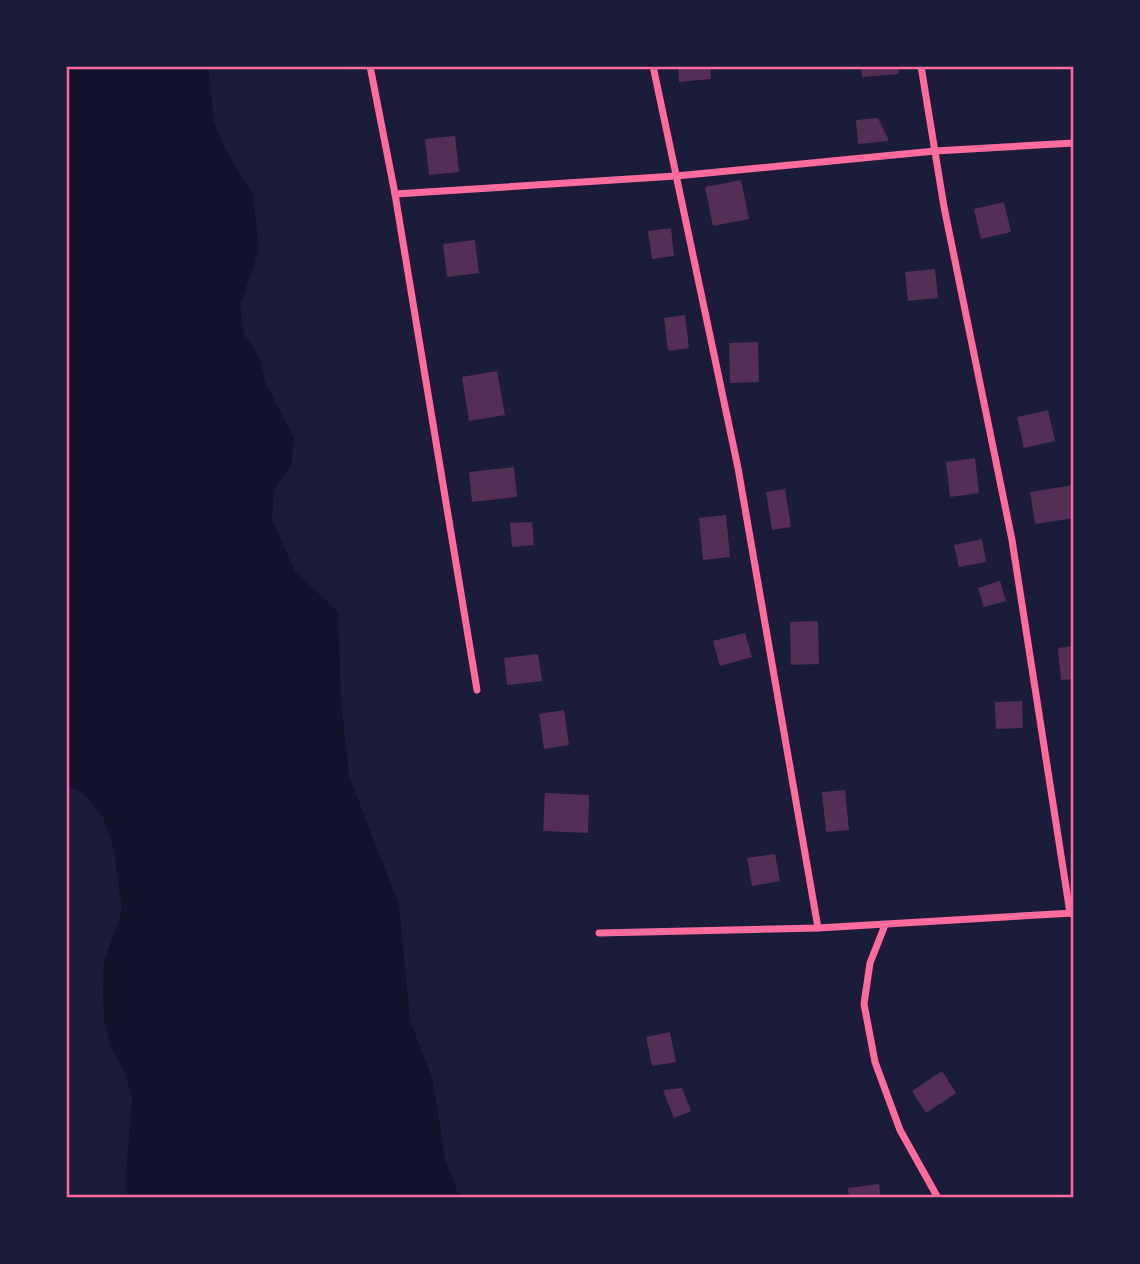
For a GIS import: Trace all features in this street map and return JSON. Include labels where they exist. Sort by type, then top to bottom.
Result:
[{"type":"street","points":[[370,66],[477,690]]},
{"type":"street","points":[[653,66],[737,468],[818,928]]},
{"type":"street","points":[[599,933],[818,928],[1072,913],[1012,540],[947,220],[921,66]]},
{"type":"street","points":[[394,194],[676,177],[935,151],[1073,143]]},
{"type":"street","points":[[885,925],[870,963],[864,1004],[875,1062],[900,1130],[935,1196]]},
{"type":"shaded area","points":[[66,67],[208,67],[214,121],[223,146],[253,194],[259,250],[240,306],[244,334],[259,357],[266,384],[294,438],[291,465],[274,490],[272,519],[294,570],[338,612],[341,701],[349,776],[399,905],[410,1021],[432,1077],[445,1158],[459,1197],[130,1198],[125,1188],[132,1098],[124,1071],[110,1046],[104,1018],[103,990],[104,961],[122,911],[114,849],[103,817],[84,794],[67,785]]},
{"type":"building","points":[[678,66],[710,66],[711,79],[679,82]]},
{"type":"building","points":[[861,66],[898,66],[899,74],[862,77]]},
{"type":"building","points":[[878,118],[889,141],[858,144],[856,120]]},
{"type":"building","points":[[455,136],[459,172],[429,175],[425,139]]},
{"type":"building","points":[[741,180],[749,219],[713,226],[705,187]]},
{"type":"building","points":[[1004,202],[1011,232],[981,239],[974,209]]},
{"type":"building","points":[[671,228],[674,256],[652,259],[648,231]]},
{"type":"building","points":[[475,240],[479,273],[447,277],[443,244]]},
{"type":"building","points":[[935,269],[938,298],[908,301],[905,272]]},
{"type":"building","points":[[685,315],[689,348],[668,351],[664,318]]},
{"type":"building","points":[[758,342],[759,382],[730,383],[729,343]]},
{"type":"building","points":[[497,371],[505,415],[469,421],[462,377]]},
{"type":"building","points":[[1048,410],[1055,441],[1024,448],[1017,417]]},
{"type":"building","points":[[975,458],[979,493],[950,497],[946,462]]},
{"type":"building","points":[[514,467],[517,497],[472,502],[469,472]]},
{"type":"building","points":[[1074,485],[1074,518],[1035,524],[1030,492]]},
{"type":"building","points":[[785,489],[791,527],[772,530],[766,492]]},
{"type":"building","points":[[726,515],[730,557],[703,560],[699,518]]},
{"type":"building","points":[[532,522],[534,545],[512,547],[510,523]]},
{"type":"building","points":[[982,539],[986,562],[959,567],[954,545]]},
{"type":"building","points":[[1000,581],[1006,601],[984,607],[978,588]]},
{"type":"building","points":[[818,621],[819,664],[791,665],[790,622]]},
{"type":"building","points":[[745,633],[752,657],[720,666],[713,641]]},
{"type":"building","points":[[1074,646],[1074,679],[1061,680],[1058,648]]},
{"type":"building","points":[[538,654],[542,681],[507,685],[504,658]]},
{"type":"building","points":[[1022,701],[1023,728],[996,729],[995,702]]},
{"type":"building","points":[[564,710],[569,745],[544,749],[539,714]]},
{"type":"building","points":[[845,790],[849,830],[826,832],[822,792]]},
{"type":"building","points":[[545,793],[589,795],[588,833],[543,831]]},
{"type":"building","points":[[775,854],[780,881],[752,886],[747,858]]},
{"type":"building","points":[[670,1032],[676,1062],[652,1066],[646,1037]]},
{"type":"building","points":[[942,1071],[956,1093],[926,1113],[912,1091]]},
{"type":"building","points":[[682,1088],[691,1111],[674,1118],[663,1090]]},
{"type":"building","points":[[879,1184],[881,1198],[849,1198],[848,1188]]}]
